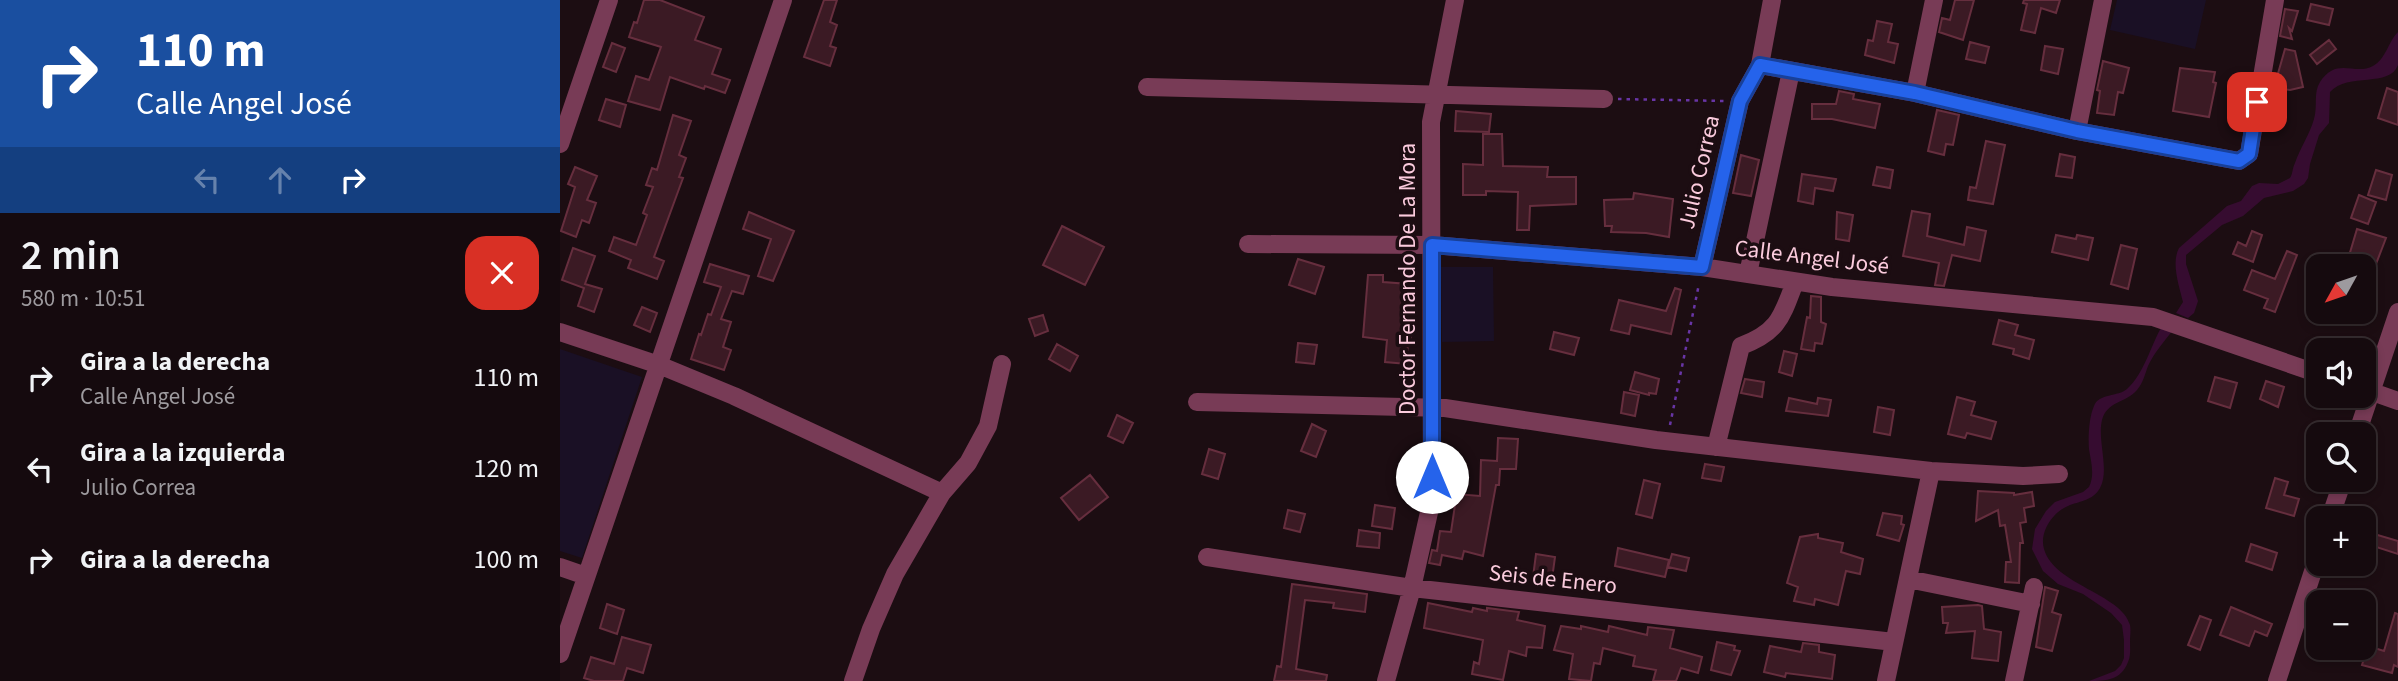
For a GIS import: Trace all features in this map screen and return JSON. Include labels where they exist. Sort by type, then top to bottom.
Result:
[{"type":"street","points":[[560,144],[609,0]]},
{"type":"street","points":[[560,654],[783,0]]},
{"type":"street","name":"Doctor Fernando De La Mora","points":[[1386,681],[1412,587],[1432,499],[1431,122],[1455,0]]},
{"type":"street","name":"Julio Correa","points":[[1702,267],[1740,101],[1760,65],[1772,0]]},
{"type":"street","points":[[1915,93],[1934,0]]},
{"type":"street","points":[[2077,131],[2103,0]]},
{"type":"street","points":[[1760,65],[1915,93],[2077,131],[2239,161],[2249,154],[2275,0]]},
{"type":"street","points":[[1748,274],[1791,71]]},
{"type":"street","points":[[1147,87],[1604,99]]},
{"type":"street","name":"Calle Angel José","points":[[1248,244],[1432,245],[1702,267],[1846,289],[2153,317],[2306,369]]},
{"type":"street","points":[[1716,447],[1741,346],[1768,332],[1780,320],[1795,282]]},
{"type":"street","points":[[2376,370],[2398,312]]},
{"type":"street","points":[[560,332],[659,365],[734,396],[789,423],[832,439],[942,493]]},
{"type":"street","points":[[853,681],[871,629],[895,574],[942,493],[968,463],[988,426],[1002,364]]},
{"type":"street","points":[[2376,394],[2398,401]]},
{"type":"street","points":[[1197,402],[1445,408],[1667,442],[1931,471],[2023,476],[2059,474]]},
{"type":"street","points":[[1886,681],[1931,471]]},
{"type":"street","name":"Seis de Enero","points":[[1207,557],[1412,587],[1894,642]]},
{"type":"street","points":[[560,567],[586,576]]},
{"type":"street","points":[[2277,681],[2311,576]]},
{"type":"street","points":[[1908,579],[2032,596],[2014,681]]},
{"type":"path","points":[[1604,99],[1740,101]]},
{"type":"path","points":[[1667,442],[1702,267]]},
{"type":"shaded area","points":[[2117,0],[2206,0],[2195,49],[2110,30]]},
{"type":"shaded area","points":[[2398,32],[2398,65],[2394,72],[2387,76],[2347,83],[2330,92],[2329,123],[2319,135],[2304,184],[2293,191],[2264,198],[2243,216],[2222,225],[2186,255],[2186,264],[2198,301],[2194,313],[2188,318],[2176,313],[2183,302],[2176,267],[2179,248],[2227,206],[2241,201],[2252,186],[2259,183],[2278,184],[2290,178],[2314,119],[2320,82],[2326,74],[2339,68],[2359,69],[2373,66],[2381,59]]},
{"type":"shaded area","points":[[1441,267],[1493,267],[1494,341],[1442,342]]},
{"type":"shaded area","points":[[2162,326],[2172,331],[2150,361],[2139,387],[2104,414],[2101,437],[2104,473],[2100,488],[2090,498],[2062,509],[2045,530],[2043,543],[2050,561],[2073,581],[2115,605],[2130,625],[2130,654],[2125,668],[2113,678],[2089,681],[2115,671],[2121,665],[2124,658],[2122,625],[2111,613],[2083,594],[2058,584],[2043,571],[2032,549],[2035,529],[2055,502],[2083,492],[2089,487],[2092,473],[2089,433],[2094,406],[2100,399],[2123,391],[2133,383]]},
{"type":"shaded area","points":[[560,349],[642,377],[582,558],[560,551]]},
{"type":"building","points":[[644,0],[660,0],[704,17],[695,40],[721,49],[712,74],[730,80],[725,93],[670,77],[660,110],[628,101],[636,76],[649,80],[661,47],[629,37],[634,22],[637,23]]},
{"type":"building","points":[[824,0],[837,0],[830,22],[837,25],[830,46],[836,48],[830,66],[804,57]]},
{"type":"building","points":[[1955,0],[1974,0],[1963,40],[1939,32],[1942,18],[1950,20]]},
{"type":"building","points":[[2024,0],[2060,0],[2056,13],[2041,8],[2035,33],[2021,30],[2027,4],[2023,3]]},
{"type":"building","points":[[2311,4],[2333,9],[2329,25],[2307,20]]},
{"type":"building","points":[[2285,9],[2298,11],[2292,31],[2289,28],[2292,39],[2280,36]]},
{"type":"building","points":[[1877,21],[1892,24],[1888,42],[1898,44],[1894,63],[1865,55],[1868,40],[1873,41]]},
{"type":"building","points":[[2329,40],[2336,49],[2317,64],[2310,55]]},
{"type":"building","points":[[1970,42],[1989,47],[1985,63],[1966,59]]},
{"type":"building","points":[[612,43],[625,48],[616,72],[603,67]]},
{"type":"building","points":[[2045,46],[2063,49],[2058,74],[2041,70]]},
{"type":"building","points":[[2285,49],[2295,51],[2303,87],[2290,90],[2272,88]]},
{"type":"building","points":[[2103,61],[2129,68],[2123,93],[2118,92],[2114,115],[2097,113],[2100,91],[2097,90]]},
{"type":"building","points":[[2180,68],[2215,72],[2213,82],[2216,83],[2209,117],[2173,111]]},
{"type":"building","points":[[2387,88],[2398,92],[2398,125],[2378,118]]},
{"type":"building","points":[[1839,91],[1854,94],[1853,99],[1880,104],[1875,128],[1832,119],[1812,119],[1812,104],[1836,104]]},
{"type":"building","points":[[606,99],[626,105],[620,127],[599,120]]},
{"type":"building","points":[[1937,110],[1959,115],[1953,145],[1946,144],[1944,155],[1928,151]]},
{"type":"building","points":[[1456,111],[1491,114],[1489,132],[1455,131]]},
{"type":"building","points":[[673,115],[691,121],[679,155],[686,158],[679,177],[683,178],[654,257],[664,261],[657,279],[628,268],[631,260],[609,251],[614,237],[636,245],[647,215],[643,213],[653,187],[646,185],[652,168],[657,170]]},
{"type":"building","points":[[1483,134],[1502,134],[1503,166],[1548,167],[1547,177],[1576,177],[1576,204],[1530,206],[1529,230],[1517,230],[1518,192],[1486,191],[1486,195],[1463,195],[1463,164],[1483,165]]},
{"type":"building","points":[[1986,141],[2005,145],[1993,204],[1968,200],[1970,187],[1976,188]]},
{"type":"building","points":[[2060,154],[2075,157],[2072,178],[2056,176]]},
{"type":"building","points":[[1741,155],[1759,160],[1751,196],[1733,193]]},
{"type":"building","points":[[575,167],[597,176],[587,200],[596,203],[589,223],[582,220],[576,237],[561,231],[575,187],[568,184]]},
{"type":"building","points":[[1877,167],[1893,170],[1890,188],[1873,185]]},
{"type":"building","points":[[2376,170],[2392,175],[2386,200],[2368,195]]},
{"type":"building","points":[[1802,174],[1836,179],[1833,191],[1815,188],[1813,204],[1798,201]]},
{"type":"building","points":[[1634,193],[1673,199],[1669,237],[1611,232],[1612,226],[1605,226],[1604,200],[1633,199]]},
{"type":"building","points":[[2359,195],[2376,202],[2368,224],[2351,218]]},
{"type":"building","points":[[1912,211],[1930,214],[1927,236],[1964,245],[1967,227],[1986,231],[1980,261],[1952,255],[1944,286],[1935,285],[1939,263],[1903,256]]},
{"type":"building","points":[[749,212],[794,231],[773,281],[758,276],[771,239],[743,229]]},
{"type":"building","points":[[1837,212],[1853,215],[1849,241],[1836,239]]},
{"type":"building","points":[[1062,226],[1104,247],[1085,285],[1043,265]]},
{"type":"building","points":[[2357,229],[2386,238],[2376,264],[2376,254],[2350,254]]},
{"type":"building","points":[[2252,231],[2262,235],[2253,262],[2233,254],[2238,242],[2246,246]]},
{"type":"building","points":[[2056,235],[2076,239],[2077,235],[2093,238],[2088,260],[2052,252]]},
{"type":"building","points":[[2121,245],[2137,249],[2128,289],[2111,284]]},
{"type":"building","points":[[573,248],[595,256],[585,284],[602,289],[594,312],[578,306],[584,288],[562,280]]},
{"type":"building","points":[[2287,251],[2297,255],[2275,312],[2264,308],[2268,299],[2244,290],[2252,270],[2275,279]]},
{"type":"building","points":[[1298,259],[1324,267],[1315,294],[1289,285]]},
{"type":"building","points":[[710,264],[749,276],[743,294],[732,291],[721,319],[731,322],[723,347],[731,350],[724,370],[691,359],[699,334],[701,335],[708,314],[711,315],[721,287],[704,282]]},
{"type":"building","points":[[1368,275],[1383,275],[1383,282],[1409,284],[1407,312],[1412,312],[1407,364],[1385,362],[1387,340],[1363,337]]},
{"type":"building","points":[[1675,288],[1681,290],[1671,334],[1631,325],[1629,334],[1611,330],[1619,300],[1666,311]]},
{"type":"building","points":[[1811,296],[1821,297],[1821,322],[1826,324],[1822,344],[1815,343],[1814,351],[1801,349],[1807,317],[1810,318]]},
{"type":"building","points":[[642,307],[657,313],[650,332],[634,325]]},
{"type":"building","points":[[1043,315],[1048,331],[1035,336],[1029,319]]},
{"type":"building","points":[[1999,320],[2018,325],[2015,335],[2034,340],[2029,359],[2013,354],[2014,349],[1993,344]]},
{"type":"building","points":[[1554,332],[1579,338],[1574,355],[1550,349]]},
{"type":"building","points":[[1298,343],[1317,345],[1314,364],[1296,362]]},
{"type":"building","points":[[1057,344],[1078,356],[1070,371],[1049,359]]},
{"type":"building","points":[[1784,351],[1797,354],[1792,376],[1779,372]]},
{"type":"building","points":[[1635,372],[1659,379],[1656,394],[1630,390]]},
{"type":"building","points":[[2215,377],[2237,383],[2230,408],[2208,401]]},
{"type":"building","points":[[1745,379],[1764,382],[1762,397],[1741,393]]},
{"type":"building","points":[[2266,381],[2284,387],[2278,407],[2260,399]]},
{"type":"building","points":[[1624,392],[1639,395],[1635,416],[1621,413]]},
{"type":"building","points":[[1957,397],[1975,402],[1971,415],[1996,422],[1991,439],[1967,433],[1965,438],[1948,434]]},
{"type":"building","points":[[1789,398],[1817,404],[1818,398],[1831,400],[1828,416],[1786,411]]},
{"type":"building","points":[[1878,407],[1894,410],[1890,435],[1874,432]]},
{"type":"building","points":[[1117,415],[1133,423],[1123,443],[1108,436]]},
{"type":"building","points":[[1312,424],[1326,431],[1316,457],[1301,451]]},
{"type":"building","points":[[1498,438],[1518,439],[1516,469],[1500,469],[1483,556],[1464,551],[1462,559],[1442,555],[1440,565],[1429,563],[1432,550],[1437,551],[1440,531],[1451,532],[1455,505],[1443,504],[1443,493],[1480,496],[1481,460],[1497,461]]},
{"type":"building","points":[[1209,449],[1225,454],[1218,479],[1202,474]]},
{"type":"building","points":[[1705,464],[1724,467],[1721,481],[1702,478]]},
{"type":"building","points":[[1090,475],[1108,497],[1079,520],[1061,498]]},
{"type":"building","points":[[2275,478],[2288,482],[2284,495],[2299,499],[2294,516],[2266,508]]},
{"type":"building","points":[[1644,480],[1660,484],[1652,518],[1636,514]]},
{"type":"building","points":[[1978,491],[2014,495],[2032,492],[2034,506],[2024,508],[2026,522],[2020,523],[2023,543],[2020,543],[2019,583],[2005,582],[2006,562],[2011,562],[2005,525],[2000,526],[1998,510],[1976,521]]},
{"type":"building","points":[[1375,505],[1395,508],[1392,529],[1372,526]]},
{"type":"building","points":[[1288,510],[1305,514],[1300,532],[1284,528]]},
{"type":"building","points":[[1883,513],[1902,516],[1901,524],[1904,525],[1899,541],[1877,535]]},
{"type":"building","points":[[1359,530],[1380,533],[1379,548],[1357,546]]},
{"type":"building","points":[[1818,534],[1818,538],[1843,543],[1841,552],[1863,559],[1860,574],[1846,571],[1838,605],[1815,599],[1814,605],[1794,601],[1798,587],[1787,583],[1800,537]]},
{"type":"building","points":[[2376,535],[2398,541],[2398,554],[2376,547]]},
{"type":"building","points":[[2251,544],[2277,553],[2272,570],[2246,561]]},
{"type":"building","points":[[1618,548],[1669,560],[1665,577],[1615,566]]},
{"type":"building","points":[[1536,554],[1555,557],[1552,579],[1533,577]]},
{"type":"building","points":[[1672,554],[1689,558],[1686,571],[1668,567]]},
{"type":"building","points":[[1292,584],[1367,594],[1365,612],[1333,608],[1334,603],[1305,600],[1296,669],[1327,675],[1326,681],[1274,681],[1277,666],[1281,667]]},
{"type":"building","points":[[2045,587],[2058,591],[2052,612],[2061,615],[2052,651],[2036,647]]},
{"type":"building","points":[[1428,603],[1472,612],[1473,608],[1487,611],[1487,608],[1519,612],[1517,620],[1545,626],[1542,648],[1527,647],[1526,656],[1509,651],[1503,680],[1472,674],[1474,662],[1479,664],[1483,640],[1424,628]]},
{"type":"building","points":[[607,604],[624,610],[617,634],[600,628]]},
{"type":"building","points":[[1982,606],[1984,629],[2001,632],[1998,661],[1972,658],[1975,631],[1946,633],[1948,623],[1943,623],[1942,607]]},
{"type":"building","points":[[2231,607],[2272,624],[2267,636],[2255,631],[2249,646],[2220,635]]},
{"type":"building","points":[[2395,613],[2398,614],[2398,667],[2394,665],[2392,673],[2362,665],[2364,660],[2376,660],[2376,648],[2384,651]]},
{"type":"building","points":[[2200,616],[2211,620],[2200,650],[2188,645]]},
{"type":"building","points":[[1561,626],[1581,629],[1581,626],[1608,632],[1609,626],[1647,635],[1648,627],[1674,630],[1670,648],[1702,657],[1698,673],[1681,668],[1676,681],[1653,681],[1656,670],[1633,666],[1635,656],[1603,648],[1600,664],[1594,663],[1591,681],[1569,679],[1573,654],[1554,650]]},
{"type":"building","points":[[622,637],[651,645],[643,673],[627,668],[623,681],[594,681],[584,678],[591,657],[614,664]]},
{"type":"building","points":[[1717,642],[1735,646],[1734,650],[1740,651],[1731,675],[1711,670]]},
{"type":"building","points":[[1803,643],[1819,645],[1819,652],[1835,655],[1832,679],[1786,673],[1785,677],[1764,672],[1770,646],[1801,652]]},
{"type":"route","points":[[1432,477],[1432,245],[1702,267],[1740,101],[1760,65],[1915,93],[2077,131],[2239,161],[2249,154],[2257,102]]}]
